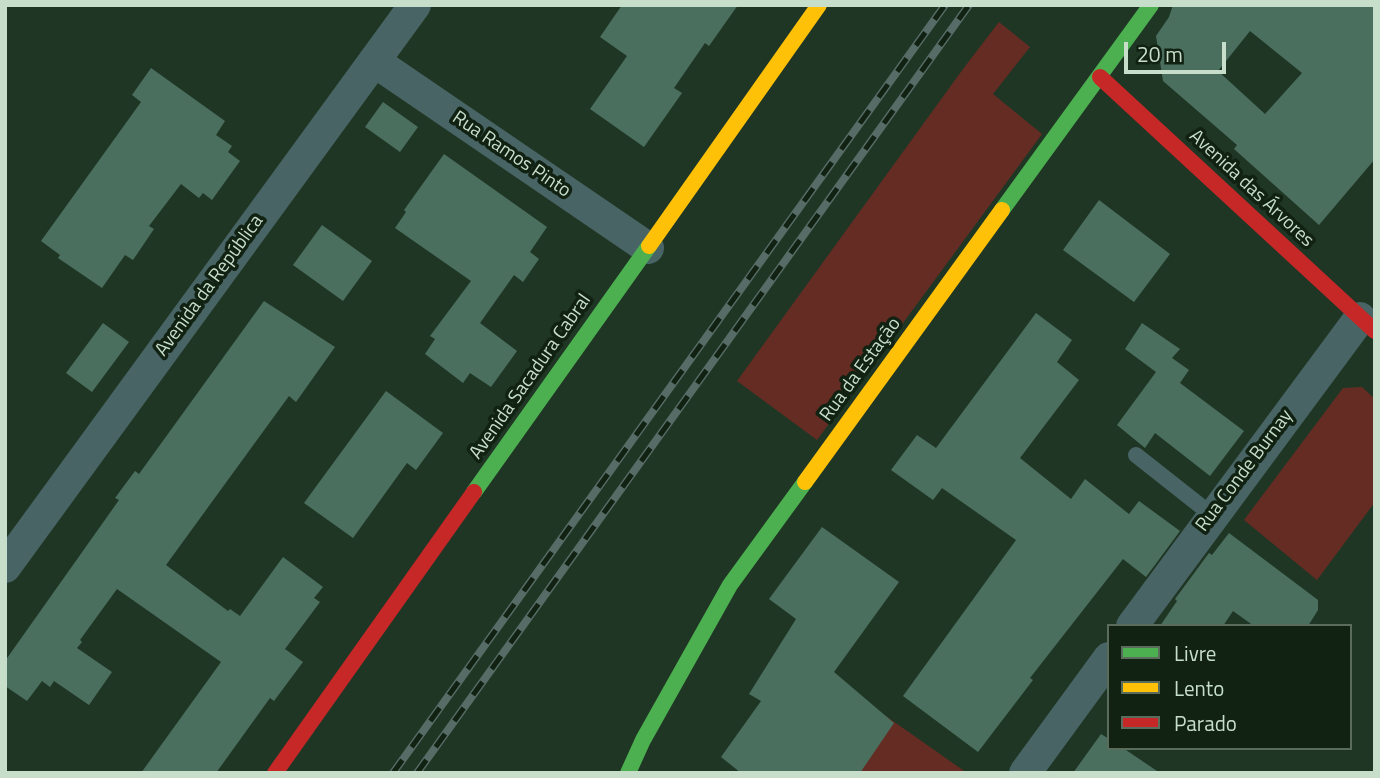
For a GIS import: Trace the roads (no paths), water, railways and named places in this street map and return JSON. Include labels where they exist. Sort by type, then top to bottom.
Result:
[{"type":"main road","name":"Avenida Sacadura Cabral","points":[[275,773],[819,5]]},
{"type":"main road","name":"Rua da Estação","points":[[628,773],[643,740],[730,586],[1150,5]]},
{"type":"main road","name":"Avenida das Árvores","points":[[1100,77],[1368,324]]},
{"type":"street","name":"Avenida da República","points":[[5,567],[415,5]]},
{"type":"street","name":"Rua Ramos Pinto","points":[[374,61],[649,248]]},
{"type":"street","name":"Rua Conde Burnay","points":[[1133,624],[1212,515],[1368,324]]},
{"type":"street","points":[[1025,773],[1107,661]]},
{"type":"lane","points":[[1136,455],[1212,515]]},
{"type":"railway","points":[[393,773],[945,5]]},
{"type":"railway","points":[[417,773],[969,5]]}]
